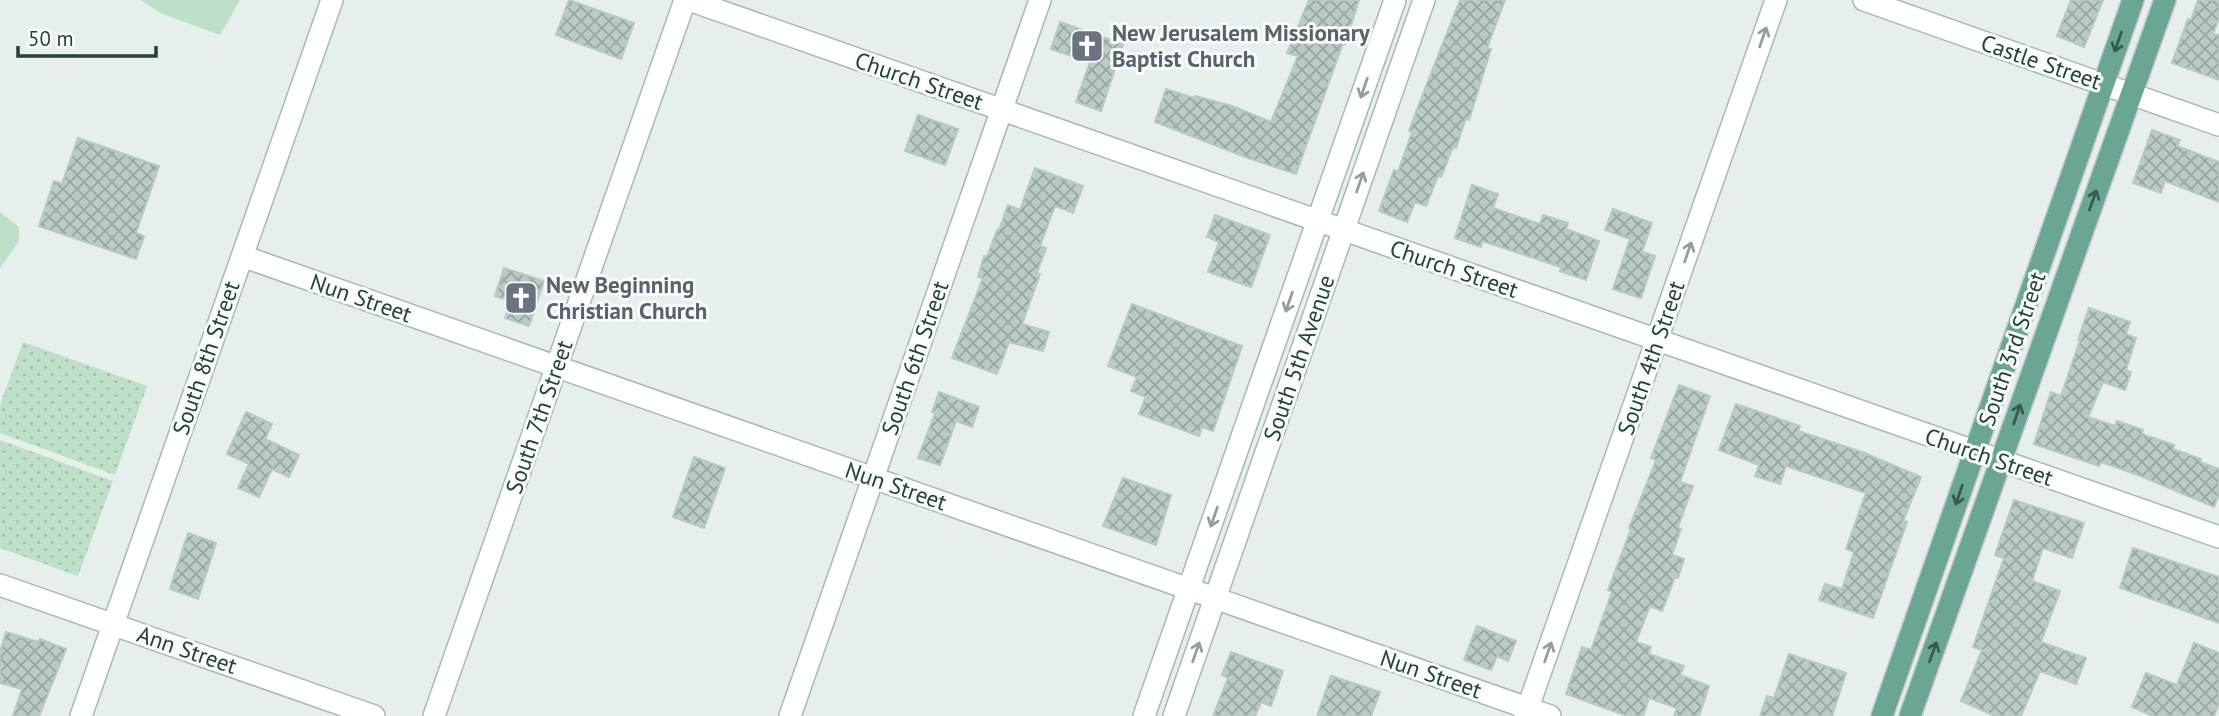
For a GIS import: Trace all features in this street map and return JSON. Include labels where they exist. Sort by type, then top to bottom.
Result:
[{"type":"main road","name":"South 3rd Street","points":[[1882,716],[2133,0]]},
{"type":"main road","name":"South 3rd Street","points":[[1910,716],[2165,0]]},
{"type":"street","name":"South 8th Street","points":[[81,716],[332,0]]},
{"type":"street","name":"Church Street","points":[[687,0],[2219,537]]},
{"type":"street","name":"South 7th Street","points":[[435,716],[687,0]]},
{"type":"street","name":"South 6th Street","points":[[790,716],[1040,0]]},
{"type":"street","name":"South 5th Avenue","points":[[1144,716],[1395,0]]},
{"type":"street","name":"South 5th Avenue","points":[[1174,716],[1424,0]]},
{"type":"street","name":"South 4th Street","points":[[1527,712],[1776,0]]},
{"type":"street","name":"Castle Street","points":[[1864,0],[2219,125]]},
{"type":"street","name":"Nun Street","points":[[242,256],[1215,598],[1527,712],[1550,716]]},
{"type":"street","name":"Ann Street","points":[[0,585],[374,716]]},
{"type":"green space","points":[[141,0],[240,0],[220,35],[160,13]]},
{"type":"green space","points":[[0,212],[19,227],[19,241],[0,268]]},
{"type":"green space","points":[[23,342],[147,386],[115,475],[0,433],[0,405]]},
{"type":"green space","points":[[0,440],[113,481],[78,576],[0,548]]},
{"type":"building","points":[[569,0],[634,23],[621,59],[556,35]]},
{"type":"building","points":[[1309,0],[1359,0],[1296,174],[1155,122],[1166,89],[1232,106],[1271,122],[1298,56],[1287,53]]},
{"type":"building","points":[[1460,0],[1505,0],[1487,48],[1491,49],[1469,120],[1466,118],[1456,148],[1453,147],[1441,177],[1438,176],[1426,206],[1415,202],[1407,222],[1379,211],[1394,170],[1398,172],[1412,132],[1409,131]]},
{"type":"building","points":[[2071,0],[2103,0],[2084,47],[2057,36]]},
{"type":"building","points":[[2198,0],[2219,0],[2219,18],[2213,34],[2219,35],[2219,80],[2172,63]]},
{"type":"building","name":"New Jerusalem Missionary Baptist Church","points":[[1060,22],[1123,44],[1101,111],[1076,102],[1090,62],[1051,49]]},
{"type":"building","points":[[918,115],[958,129],[945,165],[905,151]]},
{"type":"building","points":[[2152,130],[2180,140],[2177,146],[2219,162],[2219,202],[2165,181],[2161,193],[2133,183]]},
{"type":"building","points":[[78,138],[159,166],[136,233],[144,236],[136,259],[39,226],[54,181],[62,184]]},
{"type":"building","points":[[1035,168],[1083,186],[1073,213],[1055,206],[1040,246],[1046,248],[1037,273],[1040,274],[1022,324],[1049,332],[1043,351],[1009,342],[997,374],[952,358],[983,278],[978,277],[984,256],[987,257],[1008,205],[1020,210]]},
{"type":"building","points":[[1472,185],[1498,194],[1493,208],[1540,224],[1543,215],[1568,223],[1566,229],[1599,241],[1586,280],[1560,271],[1561,267],[1482,241],[1481,247],[1455,238]]},
{"type":"building","points":[[1613,209],[1652,223],[1642,252],[1655,256],[1641,298],[1613,289],[1630,239],[1605,230]]},
{"type":"building","points":[[1215,215],[1270,235],[1251,287],[1208,272],[1219,242],[1207,237]]},
{"type":"building","name":"New Beginning Christian Church","points":[[504,268],[544,281],[529,326],[505,318],[511,301],[495,296]]},
{"type":"building","points":[[1132,304],[1242,346],[1213,431],[1202,427],[1199,436],[1139,414],[1146,397],[1131,391],[1137,377],[1108,366]]},
{"type":"building","points":[[2089,308],[2130,322],[2126,334],[2136,338],[2126,370],[2131,372],[2125,390],[2103,382],[2088,417],[2115,426],[2117,421],[2143,430],[2142,434],[2174,445],[2173,449],[2219,469],[2219,494],[2214,507],[2101,462],[2099,466],[2034,444],[2051,392],[2061,396]]},
{"type":"building","points":[[1679,385],[1710,396],[1680,482],[1693,486],[1678,527],[1681,529],[1672,555],[1684,559],[1662,611],[1650,606],[1636,642],[1651,647],[1649,654],[1684,666],[1680,675],[1709,686],[1699,716],[1674,716],[1677,708],[1649,698],[1643,716],[1627,716],[1566,694],[1582,647],[1591,650],[1612,592],[1608,590],[1631,529],[1629,528],[1656,460],[1651,458]]},
{"type":"building","points":[[939,392],[979,407],[972,427],[956,421],[940,465],[918,458],[935,413],[932,412]]},
{"type":"building","points":[[1736,404],[1800,426],[1798,431],[1862,452],[1921,477],[1903,521],[1907,522],[1873,618],[1819,600],[1825,584],[1842,589],[1854,552],[1846,549],[1866,493],[1786,466],[1780,484],[1755,476],[1759,465],[1719,450]]},
{"type":"building","points":[[246,412],[272,424],[265,439],[299,455],[289,477],[272,469],[259,497],[238,488],[249,464],[227,454]]},
{"type":"building","points":[[694,457],[725,468],[704,528],[673,517]]},
{"type":"building","points":[[1123,478],[1171,495],[1156,545],[1103,526]]},
{"type":"building","points":[[2014,500],[2084,523],[2072,558],[2043,548],[2032,581],[2060,591],[2041,642],[2086,658],[2076,684],[2040,671],[2021,716],[1995,716],[1961,701],[1982,650],[1973,647],[2004,558],[1995,555]]},
{"type":"building","points":[[188,533],[216,543],[198,599],[170,589]]},
{"type":"building","points":[[2133,548],[2219,577],[2219,623],[2120,588]]},
{"type":"building","points":[[1477,626],[1516,641],[1508,661],[1497,656],[1491,670],[1464,660]]},
{"type":"building","points":[[6,632],[38,642],[40,639],[66,649],[39,716],[13,716],[22,689],[0,683],[0,652]]},
{"type":"building","points":[[2194,643],[2219,653],[2219,704],[2214,716],[2153,716],[2132,707],[2146,673],[2177,685]]},
{"type":"building","points":[[1231,652],[1283,671],[1271,706],[1261,702],[1255,716],[1213,716],[1228,678],[1222,675]]},
{"type":"building","points":[[1789,654],[1846,673],[1832,716],[1760,716],[1767,696],[1774,698]]},
{"type":"building","points":[[1331,676],[1380,692],[1371,716],[1317,716]]},
{"type":"place","name":"New Jerusalem Missionary Baptist Church","points":[[1087,46]]},
{"type":"place","name":"New Beginning Christian Church","points":[[521,298]]}]
